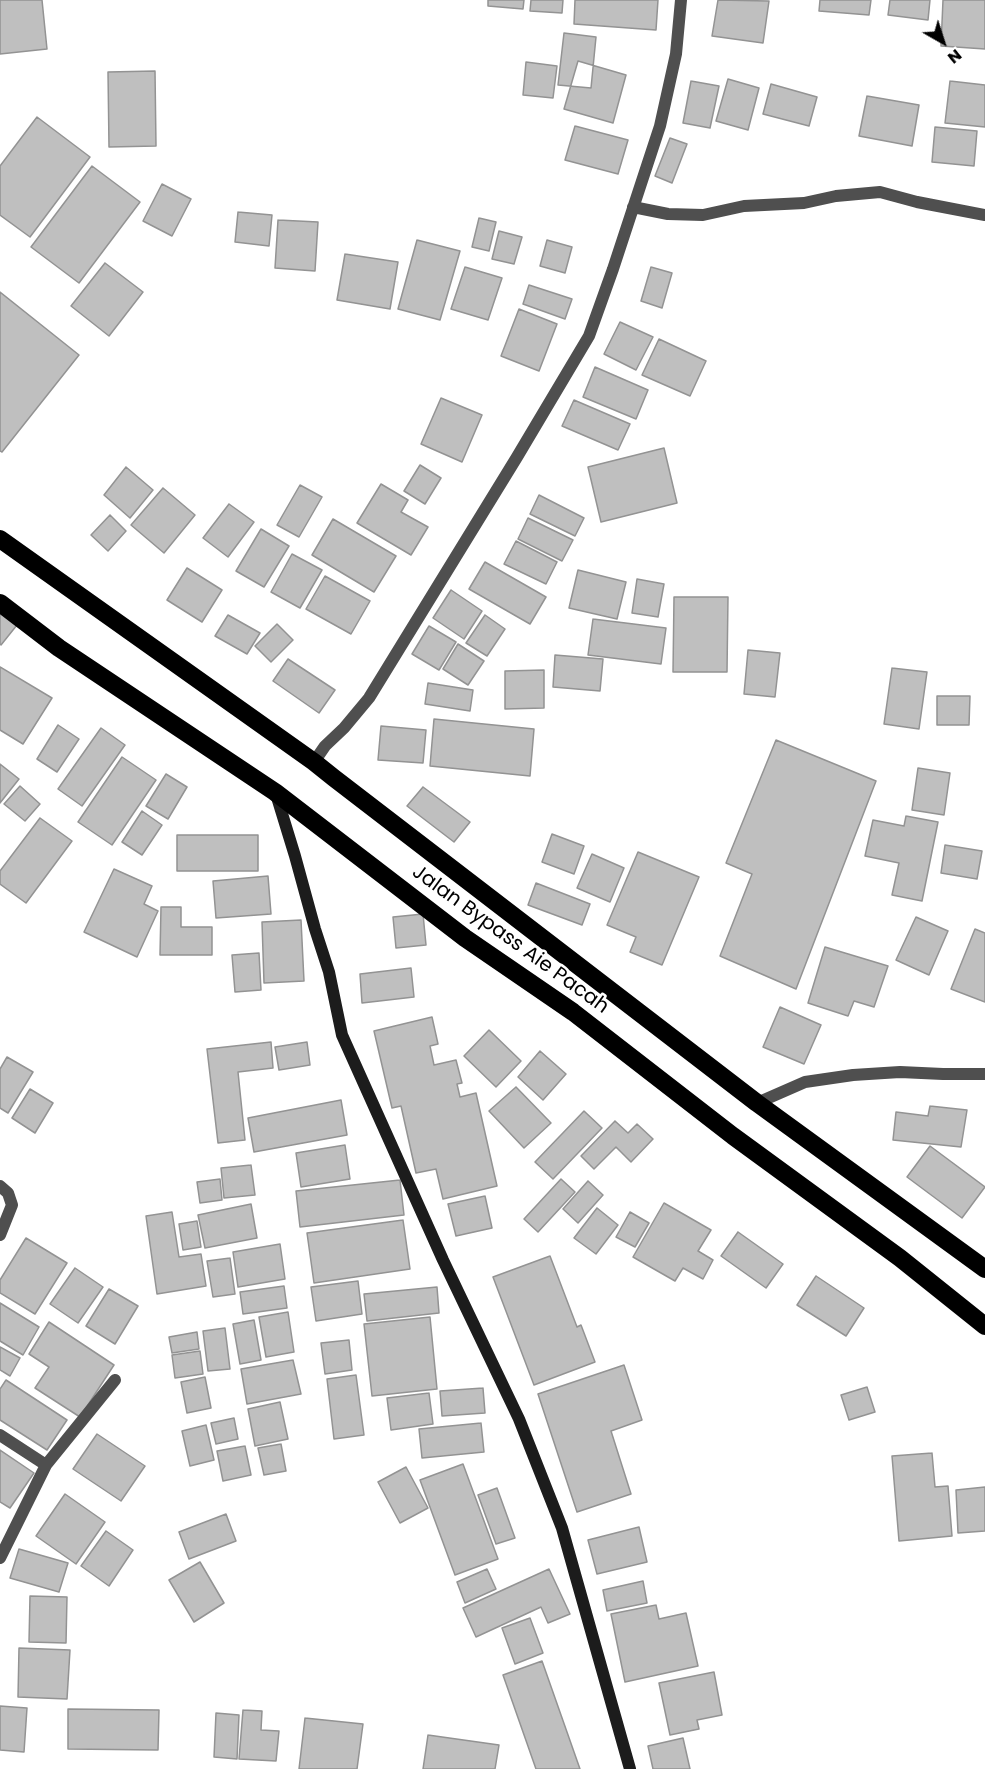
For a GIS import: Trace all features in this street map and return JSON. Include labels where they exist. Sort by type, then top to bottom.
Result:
[{"type":"highway","points":[[0,539],[314,762],[757,1103],[985,1269]]},
{"type":"highway","name":"Jalan Bypass Aie Pacah","points":[[0,603],[59,648],[275,792],[465,938],[573,1012],[733,1136],[900,1258],[985,1326]]},
{"type":"street","points":[[314,762],[325,746],[344,728],[369,698],[589,336],[662,115],[676,54],[681,0]]},
{"type":"street","points":[[633,207],[668,214],[703,215],[744,206],[804,203],[836,196],[880,192],[985,215]]},
{"type":"street","points":[[275,792],[329,972],[342,1035],[443,1260],[519,1419],[558,1517],[630,1769]]},
{"type":"street","points":[[757,1103],[805,1082],[853,1075],[900,1072],[985,1074]]},
{"type":"street","points":[[0,1186],[8,1193],[12,1204],[0,1235]]},
{"type":"street","points":[[0,1558],[46,1465],[115,1380]]},
{"type":"street","points":[[0,1434],[46,1465]]},
{"type":"building","points":[[0,0],[42,0],[47,49],[0,54]]},
{"type":"building","points":[[488,0],[524,0],[523,9],[488,6]]},
{"type":"building","points":[[531,0],[563,0],[562,13],[530,11]]},
{"type":"building","points":[[575,0],[658,0],[656,30],[574,24]]},
{"type":"building","points":[[718,0],[769,1],[763,43],[712,36]]},
{"type":"building","points":[[820,0],[871,0],[869,15],[819,11]]},
{"type":"building","points":[[890,0],[930,0],[928,20],[888,15]]},
{"type":"building","points":[[943,0],[985,0],[985,49],[941,46]]},
{"type":"building","points":[[564,33],[596,37],[591,88],[558,85]]},
{"type":"building","points":[[578,61],[626,75],[613,123],[564,109]]},
{"type":"building","points":[[526,62],[557,66],[553,98],[523,95]]},
{"type":"building","points":[[155,71],[156,146],[109,147],[108,72]]},
{"type":"building","points":[[728,79],[759,88],[748,130],[716,121]]},
{"type":"building","points":[[691,81],[719,86],[710,128],[683,123]]},
{"type":"building","points":[[950,81],[985,85],[985,127],[945,123]]},
{"type":"building","points":[[771,84],[817,97],[809,126],[763,114]]},
{"type":"building","points":[[867,96],[919,105],[912,146],[859,136]]},
{"type":"building","points":[[37,117],[90,157],[30,237],[0,215],[0,166]]},
{"type":"building","points":[[575,126],[628,140],[618,174],[565,160]]},
{"type":"building","points":[[935,127],[977,131],[974,166],[932,162]]},
{"type":"building","points":[[670,138],[687,144],[672,183],[655,176]]},
{"type":"building","points":[[92,166],[140,202],[79,283],[31,247]]},
{"type":"building","points":[[162,184],[191,199],[172,236],[143,221]]},
{"type":"building","points":[[238,212],[272,215],[269,246],[235,242]]},
{"type":"building","points":[[479,218],[496,222],[489,251],[472,247]]},
{"type":"building","points":[[278,220],[318,222],[315,271],[275,268]]},
{"type":"building","points":[[499,231],[522,237],[514,264],[492,259]]},
{"type":"building","points":[[417,240],[460,251],[440,320],[398,309]]},
{"type":"building","points":[[547,240],[572,247],[565,273],[540,266]]},
{"type":"building","points":[[345,254],[398,262],[390,309],[337,300]]},
{"type":"building","points":[[105,263],[143,292],[109,336],[71,306]]},
{"type":"building","points":[[465,267],[502,278],[488,320],[451,309]]},
{"type":"building","points":[[651,267],[672,273],[662,308],[641,301]]},
{"type":"building","points":[[529,285],[572,299],[565,319],[523,304]]},
{"type":"building","points":[[0,292],[79,355],[2,452],[0,451]]},
{"type":"building","points":[[519,309],[557,324],[539,371],[501,356]]},
{"type":"building","points":[[620,322],[653,337],[636,370],[604,354]]},
{"type":"building","points":[[659,339],[706,361],[690,396],[642,375]]},
{"type":"building","points":[[595,367],[648,390],[636,419],[583,397]]},
{"type":"building","points":[[441,398],[482,415],[462,462],[421,444]]},
{"type":"building","points":[[574,400],[630,424],[618,450],[562,426]]},
{"type":"building","points":[[664,448],[677,503],[601,522],[588,467]]},
{"type":"building","points":[[420,465],[441,478],[425,504],[404,491]]},
{"type":"building","points":[[126,467],[153,490],[130,518],[104,495]]},
{"type":"building","points":[[381,484],[408,500],[401,512],[428,527],[411,555],[357,523]]},
{"type":"building","points":[[300,485],[322,497],[299,537],[277,525]]},
{"type":"building","points":[[163,488],[195,515],[164,553],[131,525]]},
{"type":"building","points":[[539,495],[584,518],[575,536],[530,514]]},
{"type":"building","points":[[229,504],[254,522],[228,557],[203,538]]},
{"type":"building","points":[[110,515],[126,531],[108,551],[91,535]]},
{"type":"building","points":[[528,518],[573,540],[562,561],[518,539]]},
{"type":"building","points":[[333,519],[396,556],[374,592],[312,555]]},
{"type":"building","points":[[261,529],[289,546],[264,587],[236,571]]},
{"type":"building","points":[[516,541],[557,562],[546,584],[504,564]]},
{"type":"building","points":[[292,554],[322,570],[300,608],[271,592]]},
{"type":"building","points":[[485,562],[546,597],[530,624],[469,589]]},
{"type":"building","points":[[187,568],[222,590],[202,622],[167,600]]},
{"type":"building","points":[[578,570],[626,582],[617,619],[569,608]]},
{"type":"building","points":[[325,576],[370,601],[351,634],[306,609]]},
{"type":"building","points":[[637,579],[664,584],[658,617],[632,613]]},
{"type":"building","points":[[451,590],[482,611],[464,639],[433,618]]},
{"type":"building","points":[[674,597],[728,597],[727,672],[673,672]]},
{"type":"building","points":[[0,611],[17,625],[1,645],[0,644]]},
{"type":"building","points":[[228,615],[260,633],[247,654],[215,636]]},
{"type":"building","points":[[485,615],[505,629],[487,656],[466,643]]},
{"type":"building","points":[[593,619],[666,628],[661,664],[588,655]]},
{"type":"building","points":[[277,624],[293,640],[271,662],[255,646]]},
{"type":"building","points":[[429,626],[456,642],[439,670],[412,654]]},
{"type":"building","points":[[458,644],[484,661],[468,685],[443,669]]},
{"type":"building","points":[[748,650],[780,653],[775,697],[744,694]]},
{"type":"building","points":[[555,655],[603,659],[600,691],[553,687]]},
{"type":"building","points":[[288,659],[335,690],[319,713],[273,681]]},
{"type":"building","points":[[0,667],[52,698],[23,744],[0,730]]},
{"type":"building","points":[[892,668],[927,672],[919,729],[884,724]]},
{"type":"building","points":[[544,670],[544,708],[505,709],[505,671]]},
{"type":"building","points":[[428,683],[473,690],[470,711],[425,704]]},
{"type":"building","points":[[937,696],[970,696],[969,725],[937,725]]},
{"type":"building","points":[[434,719],[534,729],[530,776],[430,766]]},
{"type":"building","points":[[58,725],[79,739],[57,772],[37,759]]},
{"type":"building","points":[[381,726],[426,730],[423,763],[378,760]]},
{"type":"building","points":[[101,728],[125,745],[82,806],[58,789]]},
{"type":"building","points":[[776,740],[876,781],[796,989],[720,956],[752,874],[726,863]]},
{"type":"building","points":[[122,757],[156,780],[112,845],[78,822]]},
{"type":"building","points":[[0,764],[19,779],[0,803]]},
{"type":"building","points":[[918,768],[950,773],[944,815],[912,810]]},
{"type":"building","points":[[166,774],[187,787],[168,819],[146,806]]},
{"type":"building","points":[[20,786],[40,804],[25,821],[4,804]]},
{"type":"building","points":[[423,787],[470,822],[454,842],[407,806]]},
{"type":"building","points":[[142,811],[162,825],[142,855],[122,842]]},
{"type":"building","points":[[906,816],[938,822],[922,901],[892,895],[899,863],[865,856],[873,820],[904,826]]},
{"type":"building","points":[[40,818],[72,841],[26,903],[0,884],[0,871]]},
{"type":"building","points":[[552,834],[584,846],[574,874],[542,862]]},
{"type":"building","points":[[177,835],[258,835],[258,871],[177,871]]},
{"type":"building","points":[[945,845],[982,851],[977,879],[941,873]]},
{"type":"building","points":[[638,852],[699,877],[662,965],[630,952],[636,937],[607,925]]},
{"type":"building","points":[[592,854],[624,868],[610,902],[577,888]]},
{"type":"building","points":[[114,869],[152,886],[144,904],[158,911],[137,957],[84,932]]},
{"type":"building","points":[[268,876],[271,914],[216,918],[213,881]]},
{"type":"building","points":[[536,883],[590,904],[582,925],[528,905]]},
{"type":"building","points":[[161,907],[181,907],[181,927],[212,927],[212,955],[160,955]]},
{"type":"building","points":[[423,914],[426,945],[396,948],[393,917]]},
{"type":"building","points":[[916,917],[948,931],[929,975],[896,960]]},
{"type":"building","points":[[301,920],[304,981],[264,983],[262,922]]},
{"type":"building","points":[[975,929],[985,933],[985,1002],[951,989]]},
{"type":"building","points":[[825,947],[888,966],[874,1007],[854,1001],[848,1016],[808,1003]]},
{"type":"building","points":[[259,953],[261,990],[235,992],[232,955]]},
{"type":"building","points":[[411,968],[414,997],[362,1003],[360,974]]},
{"type":"building","points":[[780,1007],[821,1025],[804,1064],[763,1047]]},
{"type":"building","points":[[432,1017],[438,1044],[430,1046],[434,1065],[456,1060],[462,1083],[457,1084],[460,1097],[476,1093],[497,1186],[443,1199],[436,1169],[416,1173],[401,1106],[392,1108],[374,1031]]},
{"type":"building","points":[[489,1030],[521,1061],[496,1087],[464,1056]]},
{"type":"building","points":[[271,1042],[273,1068],[238,1072],[245,1140],[218,1143],[207,1049]]},
{"type":"building","points":[[307,1042],[310,1065],[279,1070],[275,1047]]},
{"type":"building","points":[[540,1051],[566,1074],[543,1100],[518,1077]]},
{"type":"building","points":[[7,1057],[33,1072],[8,1113],[0,1108],[0,1069]]},
{"type":"building","points":[[516,1087],[551,1123],[524,1148],[489,1111]]},
{"type":"building","points":[[30,1089],[53,1103],[35,1133],[12,1118]]},
{"type":"building","points":[[341,1100],[347,1135],[254,1152],[248,1118]]},
{"type":"building","points":[[930,1106],[967,1110],[961,1147],[893,1140],[896,1112],[928,1116]]},
{"type":"building","points":[[584,1111],[602,1128],[553,1179],[535,1162]]},
{"type":"building","points":[[615,1121],[628,1133],[637,1124],[653,1139],[631,1162],[616,1147],[594,1169],[581,1156]]},
{"type":"building","points":[[345,1145],[350,1179],[301,1187],[296,1153]]},
{"type":"building","points":[[930,1146],[985,1187],[962,1218],[907,1177]]},
{"type":"building","points":[[251,1165],[255,1195],[224,1198],[221,1168]]},
{"type":"building","points":[[220,1179],[222,1200],[200,1203],[197,1182]]},
{"type":"building","points":[[561,1179],[575,1192],[538,1232],[524,1219]]},
{"type":"building","points":[[400,1180],[404,1215],[300,1227],[296,1191]]},
{"type":"building","points":[[588,1181],[603,1195],[578,1223],[563,1209]]},
{"type":"building","points":[[485,1196],[492,1228],[456,1236],[448,1204]]},
{"type":"building","points":[[664,1203],[711,1230],[698,1251],[713,1260],[703,1279],[683,1268],[675,1281],[633,1257]]},
{"type":"building","points":[[251,1204],[257,1238],[205,1248],[198,1215]]},
{"type":"building","points":[[597,1208],[618,1225],[596,1254],[574,1238]]},
{"type":"building","points":[[172,1212],[179,1257],[201,1254],[206,1286],[157,1294],[146,1216]]},
{"type":"building","points":[[630,1212],[649,1223],[635,1247],[616,1237]]},
{"type":"building","points":[[403,1220],[410,1269],[314,1283],[307,1233]]},
{"type":"building","points":[[197,1221],[201,1247],[183,1250],[179,1224]]},
{"type":"building","points":[[738,1232],[783,1264],[766,1288],[721,1256]]},
{"type":"building","points":[[26,1238],[67,1263],[35,1314],[0,1293],[0,1280]]},
{"type":"building","points":[[280,1244],[285,1279],[238,1287],[233,1252]]},
{"type":"building","points":[[550,1256],[577,1327],[581,1325],[595,1362],[534,1385],[493,1277]]},
{"type":"building","points":[[230,1258],[235,1294],[213,1297],[207,1261]]},
{"type":"building","points":[[75,1268],[103,1287],[78,1323],[50,1304]]},
{"type":"building","points":[[816,1276],[864,1308],[846,1336],[797,1305]]},
{"type":"building","points":[[358,1281],[362,1314],[316,1321],[311,1287]]},
{"type":"building","points":[[284,1286],[287,1308],[243,1314],[240,1292]]},
{"type":"building","points":[[437,1287],[439,1313],[367,1321],[364,1294]]},
{"type":"building","points":[[109,1289],[138,1306],[115,1344],[86,1326]]},
{"type":"building","points":[[0,1303],[39,1327],[23,1355],[0,1341]]},
{"type":"building","points":[[288,1312],[294,1352],[266,1357],[259,1317]]},
{"type":"building","points":[[430,1317],[437,1389],[372,1396],[364,1324]]},
{"type":"building","points":[[254,1320],[261,1360],[240,1364],[233,1324]]},
{"type":"building","points":[[49,1322],[114,1365],[80,1417],[35,1388],[49,1367],[29,1354]]},
{"type":"building","points":[[225,1328],[230,1369],[208,1371],[203,1331]]},
{"type":"building","points":[[197,1332],[199,1349],[172,1353],[169,1337]]},
{"type":"building","points":[[349,1340],[352,1370],[325,1374],[321,1343]]},
{"type":"building","points":[[0,1347],[20,1358],[10,1376],[0,1370]]},
{"type":"building","points":[[200,1351],[203,1374],[175,1378],[172,1355]]},
{"type":"building","points":[[293,1360],[301,1394],[247,1404],[241,1369]]},
{"type":"building","points":[[624,1365],[642,1420],[611,1431],[631,1494],[577,1512],[538,1394]]},
{"type":"building","points":[[356,1375],[364,1435],[334,1439],[327,1379]]},
{"type":"building","points":[[205,1377],[211,1408],[187,1413],[181,1382]]},
{"type":"building","points":[[6,1380],[67,1420],[47,1450],[0,1420],[0,1389]]},
{"type":"building","points":[[867,1387],[875,1412],[849,1420],[841,1395]]},
{"type":"building","points":[[483,1388],[485,1413],[442,1416],[440,1391]]},
{"type":"building","points":[[429,1393],[433,1424],[391,1430],[387,1398]]},
{"type":"building","points":[[280,1402],[288,1439],[255,1446],[248,1409]]},
{"type":"building","points":[[234,1418],[238,1439],[216,1444],[211,1423]]},
{"type":"building","points":[[481,1423],[484,1452],[422,1458],[419,1429]]},
{"type":"building","points":[[206,1425],[214,1460],[190,1466],[182,1431]]},
{"type":"building","points":[[97,1434],[145,1466],[121,1501],[73,1469]]},
{"type":"building","points":[[281,1444],[286,1471],[264,1475],[258,1448]]},
{"type":"building","points":[[245,1446],[251,1475],[223,1481],[217,1451]]},
{"type":"building","points":[[0,1450],[34,1473],[10,1508],[0,1502]]},
{"type":"building","points":[[932,1453],[935,1487],[948,1486],[952,1536],[899,1541],[892,1456]]},
{"type":"building","points":[[463,1464],[498,1559],[455,1575],[420,1480]]},
{"type":"building","points":[[406,1467],[428,1508],[400,1523],[378,1482]]},
{"type":"building","points":[[985,1487],[985,1531],[958,1533],[956,1490]]},
{"type":"building","points":[[497,1488],[515,1538],[496,1544],[478,1495]]},
{"type":"building","points":[[65,1494],[105,1522],[76,1564],[36,1536]]},
{"type":"building","points":[[226,1514],[236,1541],[189,1559],[179,1532]]},
{"type":"building","points":[[639,1527],[647,1562],[597,1574],[588,1540]]},
{"type":"building","points":[[106,1531],[133,1550],[109,1586],[81,1566]]},
{"type":"building","points":[[19,1549],[68,1563],[59,1592],[10,1578]]},
{"type":"building","points":[[200,1562],[224,1603],[194,1622],[169,1580]]},
{"type":"building","points":[[487,1569],[496,1589],[465,1603],[457,1582]]},
{"type":"building","points":[[549,1569],[570,1614],[548,1623],[541,1607],[476,1637],[463,1608]]},
{"type":"building","points":[[643,1581],[647,1603],[607,1611],[603,1590]]},
{"type":"building","points":[[30,1596],[67,1597],[66,1643],[29,1642]]},
{"type":"building","points":[[656,1605],[659,1619],[686,1613],[698,1666],[625,1682],[611,1614]]},
{"type":"building","points":[[530,1618],[543,1653],[515,1664],[502,1628]]},
{"type":"building","points":[[19,1648],[70,1650],[67,1699],[18,1697]]},
{"type":"building","points":[[542,1661],[580,1769],[536,1769],[503,1675]]},
{"type":"building","points":[[714,1672],[722,1715],[697,1720],[699,1729],[670,1735],[659,1683]]},
{"type":"building","points":[[0,1706],[27,1708],[24,1752],[0,1750]]},
{"type":"building","points":[[68,1709],[159,1710],[158,1750],[68,1749]]},
{"type":"building","points":[[243,1710],[262,1711],[261,1730],[279,1731],[276,1761],[239,1759]]},
{"type":"building","points":[[216,1713],[239,1715],[237,1759],[214,1757]]},
{"type":"building","points":[[305,1718],[363,1724],[357,1769],[299,1769]]},
{"type":"building","points":[[428,1735],[499,1745],[495,1769],[423,1769]]},
{"type":"building","points":[[683,1738],[690,1769],[653,1769],[648,1746]]}]
